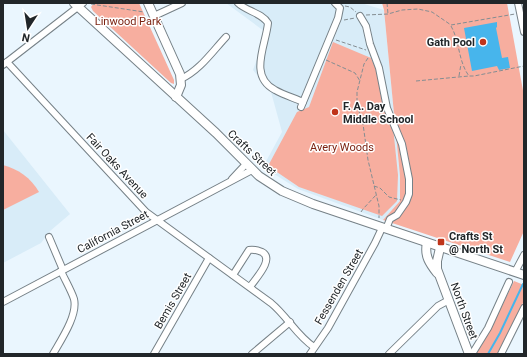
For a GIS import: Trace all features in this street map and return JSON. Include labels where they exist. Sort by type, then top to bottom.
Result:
[{"type":"main road","name":"Crafts Street","points":[[78,4],[252,170],[273,186],[287,194],[358,220],[524,275]]},
{"type":"main road","points":[[151,10],[179,72],[181,87],[176,97]]},
{"type":"main road","name":"North Street","points":[[427,243],[425,250],[428,260],[439,275]]},
{"type":"main road","name":"North Street","points":[[440,248],[436,263],[439,275],[469,354]]},
{"type":"street","points":[[151,10],[182,3]]},
{"type":"street","points":[[238,3],[242,7],[264,18],[268,23],[260,66],[264,80],[273,90],[302,105],[338,18],[340,8],[337,4]]},
{"type":"street","points":[[518,3],[524,32]]},
{"type":"street","points":[[5,63],[78,4]]},
{"type":"street","points":[[360,16],[366,26],[379,68],[387,108],[400,138],[405,158],[409,188],[406,202]]},
{"type":"street","points":[[181,79],[197,70],[226,37]]},
{"type":"street","name":"Fair Oaks Avenue","points":[[5,63],[138,204],[156,220],[271,303],[305,340],[314,347]]},
{"type":"street","name":"California Street","points":[[232,180],[246,164]]},
{"type":"street","name":"California Street","points":[[3,302],[252,170]]},
{"type":"street","name":"Fessenden Street","points":[[310,354],[328,328],[382,228],[396,216],[406,202]]},
{"type":"street","points":[[49,237],[74,299],[75,310],[53,354]]},
{"type":"street","points":[[233,275],[249,250],[258,251],[266,255],[267,259],[265,264],[250,287]]},
{"type":"street","points":[[515,272],[524,255]]},
{"type":"street","name":"Bemis Street","points":[[154,354],[209,258]]},
{"type":"street","points":[[472,354],[488,328],[509,282]]},
{"type":"street","points":[[389,354],[438,306],[449,300]]},
{"type":"street","points":[[504,353],[524,308]]},
{"type":"street","points":[[252,354],[290,322]]},
{"type":"path","points":[[387,3],[388,14]]},
{"type":"path","points":[[90,4],[145,12],[151,10]]},
{"type":"path","points":[[337,4],[350,8],[360,16]]},
{"type":"path","points":[[338,18],[345,20],[360,16],[388,14],[410,9],[432,12],[451,25],[458,44],[461,63],[459,77]]},
{"type":"path","points":[[451,25],[521,13]]},
{"type":"path","points":[[330,38],[373,52],[364,64],[357,92],[357,105],[363,124],[368,160],[382,228]]},
{"type":"path","points":[[322,58],[355,73],[360,82]]},
{"type":"path","points":[[461,63],[469,76]]},
{"type":"path","points":[[416,81],[474,76],[524,66]]},
{"type":"path","points":[[374,186],[380,188],[389,196],[406,202]]},
{"type":"path","points":[[358,220],[363,209],[376,194]]},
{"type":"shaded area","name":"F. A. Day Middle School","points":[[226,3],[361,3],[384,10],[400,176],[400,201],[383,220],[298,189],[263,167],[282,132],[271,92],[253,70],[260,51],[264,31]]},
{"type":"shaded area","points":[[3,130],[70,214],[50,231],[41,243],[3,263]]},
{"type":"green space","name":"Linwood Park","points":[[94,3],[139,3],[174,80],[174,84],[171,83],[93,11],[91,7]]},
{"type":"green space","points":[[382,3],[507,3],[524,96],[524,231],[510,262],[383,220],[400,201],[400,176],[384,10]]},
{"type":"green space","name":"Avery Woods","points":[[333,42],[371,58],[377,72],[383,107],[393,127],[398,175],[397,201],[382,216],[299,187],[268,166],[297,112],[309,107]]},
{"type":"green space","points":[[3,165],[24,175],[32,182],[39,192],[3,210]]},
{"type":"green space","points":[[514,281],[524,285],[524,301],[497,354],[476,354],[489,333]]},
{"type":"water","name":"Gath Pool","points":[[497,22],[496,28],[502,58],[508,57],[510,68],[499,70],[497,66],[472,71],[464,28]]},
{"type":"waterway","points":[[488,354],[500,333],[523,284]]},
{"type":"place","name":"Gath Pool","points":[[483,42]]},
{"type":"place","name":"F. A. Day Middle School","points":[[335,112]]},
{"type":"place","name":"Crafts St @ North St","points":[[441,242]]}]
